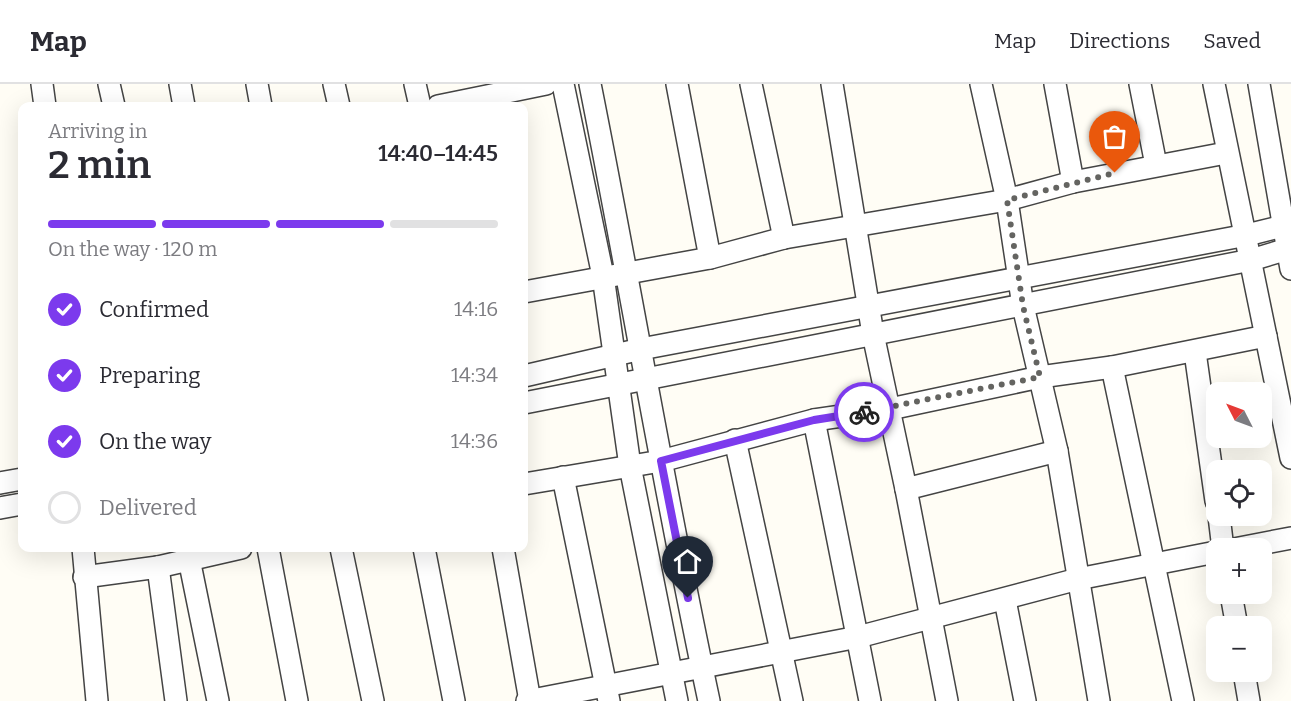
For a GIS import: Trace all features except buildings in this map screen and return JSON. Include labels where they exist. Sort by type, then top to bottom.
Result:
[{"type":"street","points":[[42,84],[44,102]]},
{"type":"street","points":[[109,84],[113,102]]},
{"type":"street","points":[[180,84],[183,102]]},
{"type":"street","points":[[256,84],[260,102]]},
{"type":"street","points":[[334,84],[338,102]]},
{"type":"street","points":[[416,84],[419,102]]},
{"type":"street","points":[[458,102],[546,84]]},
{"type":"street","points":[[563,84],[603,276],[630,466],[677,701]]},
{"type":"street","points":[[590,84],[628,271],[661,461],[709,701]]},
{"type":"street","points":[[677,84],[710,258]]},
{"type":"street","points":[[751,84],[784,238]]},
{"type":"street","points":[[832,84],[873,334],[932,616],[947,701]]},
{"type":"street","points":[[981,84],[1007,200],[1023,306],[1057,452],[1097,701]]},
{"type":"street","points":[[1055,84],[1073,182]]},
{"type":"street","points":[[1140,84],[1156,165]]},
{"type":"street","points":[[1214,84],[1226,153],[1247,235],[1291,458]]},
{"type":"street","points":[[528,402],[1251,260],[1290,255],[1287,225],[1259,84]]},
{"type":"street","points":[[528,285],[603,276],[710,258],[784,238],[1007,200],[1073,182],[1226,153]]},
{"type":"street","points":[[528,375],[641,349],[869,308],[1247,235],[1287,225]]},
{"type":"street","points":[[528,483],[661,461],[814,420],[890,409],[1040,377],[1195,352],[1266,336]]},
{"type":"street","points":[[1195,352],[1210,460]]},
{"type":"street","points":[[1112,367],[1183,701]]},
{"type":"street","points":[[814,420],[870,701]]},
{"type":"street","points":[[735,440],[792,701]]},
{"type":"street","points":[[906,489],[1057,452]]},
{"type":"street","points":[[563,477],[607,693]]},
{"type":"street","points":[[0,483],[18,480]]},
{"type":"street","points":[[0,508],[18,505]]},
{"type":"street","points":[[1272,542],[1291,538]]},
{"type":"street","points":[[83,552],[97,701]]},
{"type":"street","points":[[84,577],[158,567],[222,552]]},
{"type":"street","points":[[269,552],[297,701]]},
{"type":"street","points":[[342,552],[373,701]]},
{"type":"street","points":[[425,552],[454,701]]},
{"type":"street","points":[[504,552],[529,701],[607,693],[671,673],[858,637],[1078,579],[1206,554]]},
{"type":"street","points":[[189,559],[218,701]]},
{"type":"street","points":[[158,567],[176,701]]},
{"type":"street","points":[[1005,600],[1025,701]]},
{"type":"street","points":[[1246,682],[1249,701]]},
{"type":"way so far","points":[[864,412],[890,409],[1040,377],[1023,306],[1007,200],[1115,173]]},
{"type":"route","points":[[688,598],[661,461],[814,420],[864,412]]}]
